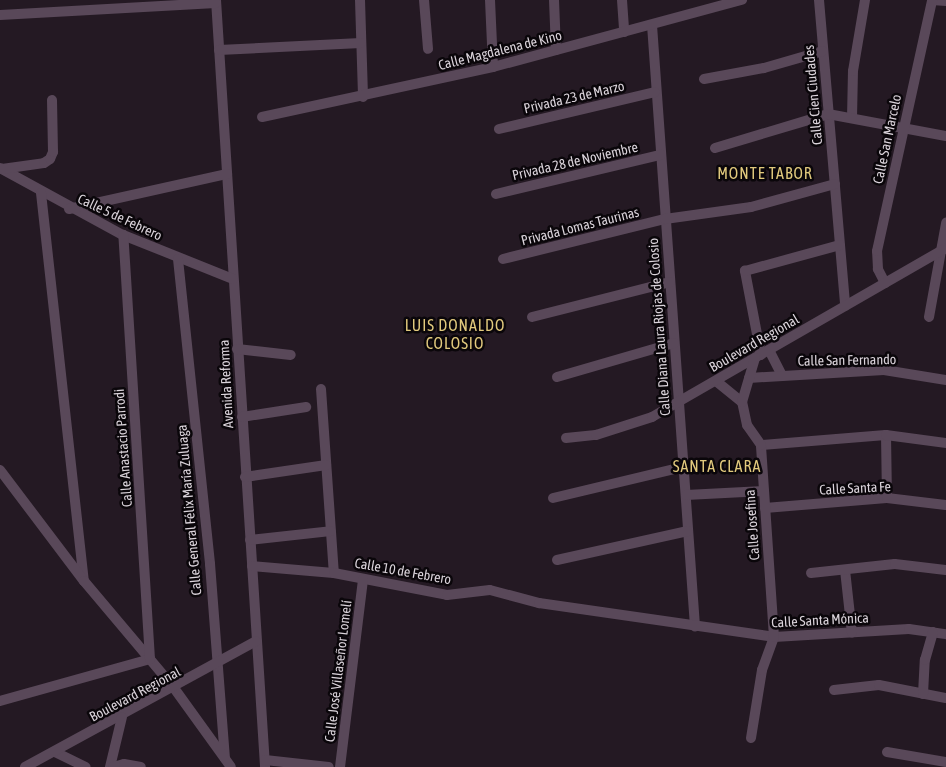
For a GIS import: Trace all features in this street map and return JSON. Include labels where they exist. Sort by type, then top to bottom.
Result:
[{"type":"street","points":[[360,0],[362,97]]},
{"type":"street","points":[[424,0],[428,49]]},
{"type":"street","points":[[490,0],[493,67]]},
{"type":"street","points":[[554,0],[556,50]]},
{"type":"street","points":[[622,0],[624,32]]},
{"type":"street","name":"Calle Magdalena de Kino","points":[[262,117],[362,97],[493,67],[742,0]]},
{"type":"street","name":"Calle Cien Ciudades","points":[[819,0],[845,306]]},
{"type":"street","points":[[852,118],[853,71],[865,0]]},
{"type":"street","points":[[932,0],[946,1]]},
{"type":"street","name":"Calle San Marcelo","points":[[884,283],[878,269],[877,251],[932,0]]},
{"type":"street","points":[[0,15],[216,2]]},
{"type":"street","name":"Avenida Reforma","points":[[216,2],[245,478],[265,764]]},
{"type":"street","name":"Calle Diana Laura Riojas de Colosio","points":[[652,25],[655,92],[695,626]]},
{"type":"street","points":[[219,50],[361,43]]},
{"type":"street","points":[[704,79],[764,68],[823,51]]},
{"type":"street","name":"Privada 23 de Marzo","points":[[499,129],[655,92]]},
{"type":"street","points":[[1,168],[44,163],[50,159],[53,152],[52,100]]},
{"type":"street","points":[[715,148],[828,114],[946,136]]},
{"type":"street","name":"Privada 28 de Noviembre","points":[[496,194],[660,155]]},
{"type":"street","name":"Calle 5 de Febrero","points":[[1,168],[41,193],[123,235],[178,259],[233,279]]},
{"type":"street","points":[[70,208],[227,174]]},
{"type":"street","name":"Privada Lomas Taurinas","points":[[502,259],[665,219],[751,207],[834,184]]},
{"type":"street","points":[[41,193],[84,581]]},
{"type":"street","points":[[929,317],[943,250],[946,223]]},
{"type":"street","name":"Calle Anastacio Parrodi","points":[[123,235],[150,659]]},
{"type":"street","points":[[782,376],[762,355],[745,271],[840,245]]},
{"type":"street","name":"Boulevard Regional","points":[[566,438],[625,428],[678,403],[943,250]]},
{"type":"street","name":"Calle General Félix María Zuluaga","points":[[178,259],[210,564],[215,665],[228,763]]},
{"type":"street","points":[[532,317],[670,282]]},
{"type":"street","points":[[557,377],[674,343]]},
{"type":"street","points":[[238,350],[291,355]]},
{"type":"street","points":[[762,355],[749,378],[742,402],[747,425],[761,445],[886,435],[946,443]]},
{"type":"street","name":"Calle San Fernando","points":[[749,378],[884,370],[946,380]]},
{"type":"street","points":[[716,381],[742,402]]},
{"type":"street","points":[[321,389],[334,573]]},
{"type":"street","points":[[242,417],[306,407]]},
{"type":"street","points":[[886,435],[887,498]]},
{"type":"street","name":"Calle Josefina","points":[[761,445],[774,637]]},
{"type":"street","points":[[245,478],[326,465]]},
{"type":"street","points":[[553,498],[684,467]]},
{"type":"street","points":[[0,470],[84,581],[174,688],[228,763]]},
{"type":"street","points":[[686,495],[764,492]]},
{"type":"street","name":"Calle Santa Fe","points":[[765,508],[887,498],[946,505]]},
{"type":"street","points":[[250,540],[331,531]]},
{"type":"street","points":[[557,560],[688,531]]},
{"type":"street","points":[[811,573],[899,564],[946,570]]},
{"type":"street","name":"Calle 10 de Febrero","points":[[252,566],[334,573],[447,595],[490,590],[529,601],[695,626]]},
{"type":"street","points":[[846,570],[852,633]]},
{"type":"street","name":"Calle José Villaseñor Lomelí","points":[[340,767],[363,579]]},
{"type":"street","name":"Calle Santa Mónica","points":[[695,626],[774,637],[909,629],[946,634]]},
{"type":"street","points":[[923,694],[925,660],[933,632]]},
{"type":"street","points":[[751,738],[762,670],[774,637]]},
{"type":"street","name":"Boulevard Regional","points":[[26,766],[122,717],[256,642]]},
{"type":"street","points":[[0,701],[150,659]]},
{"type":"street","points":[[834,690],[879,685],[946,698]]},
{"type":"street","points":[[122,717],[112,767],[124,764],[141,767]]},
{"type":"street","points":[[55,752],[86,767]]},
{"type":"street","points":[[887,752],[927,763],[946,762]]},
{"type":"street","points":[[265,764],[329,767]]},
{"type":"district","name":"MONTE TABOR","points":[[765,173]]},
{"type":"district","name":"LUIS DONALDO COLOSIO","points":[[455,334]]},
{"type":"district","name":"SANTA CLARA","points":[[717,466]]}]
